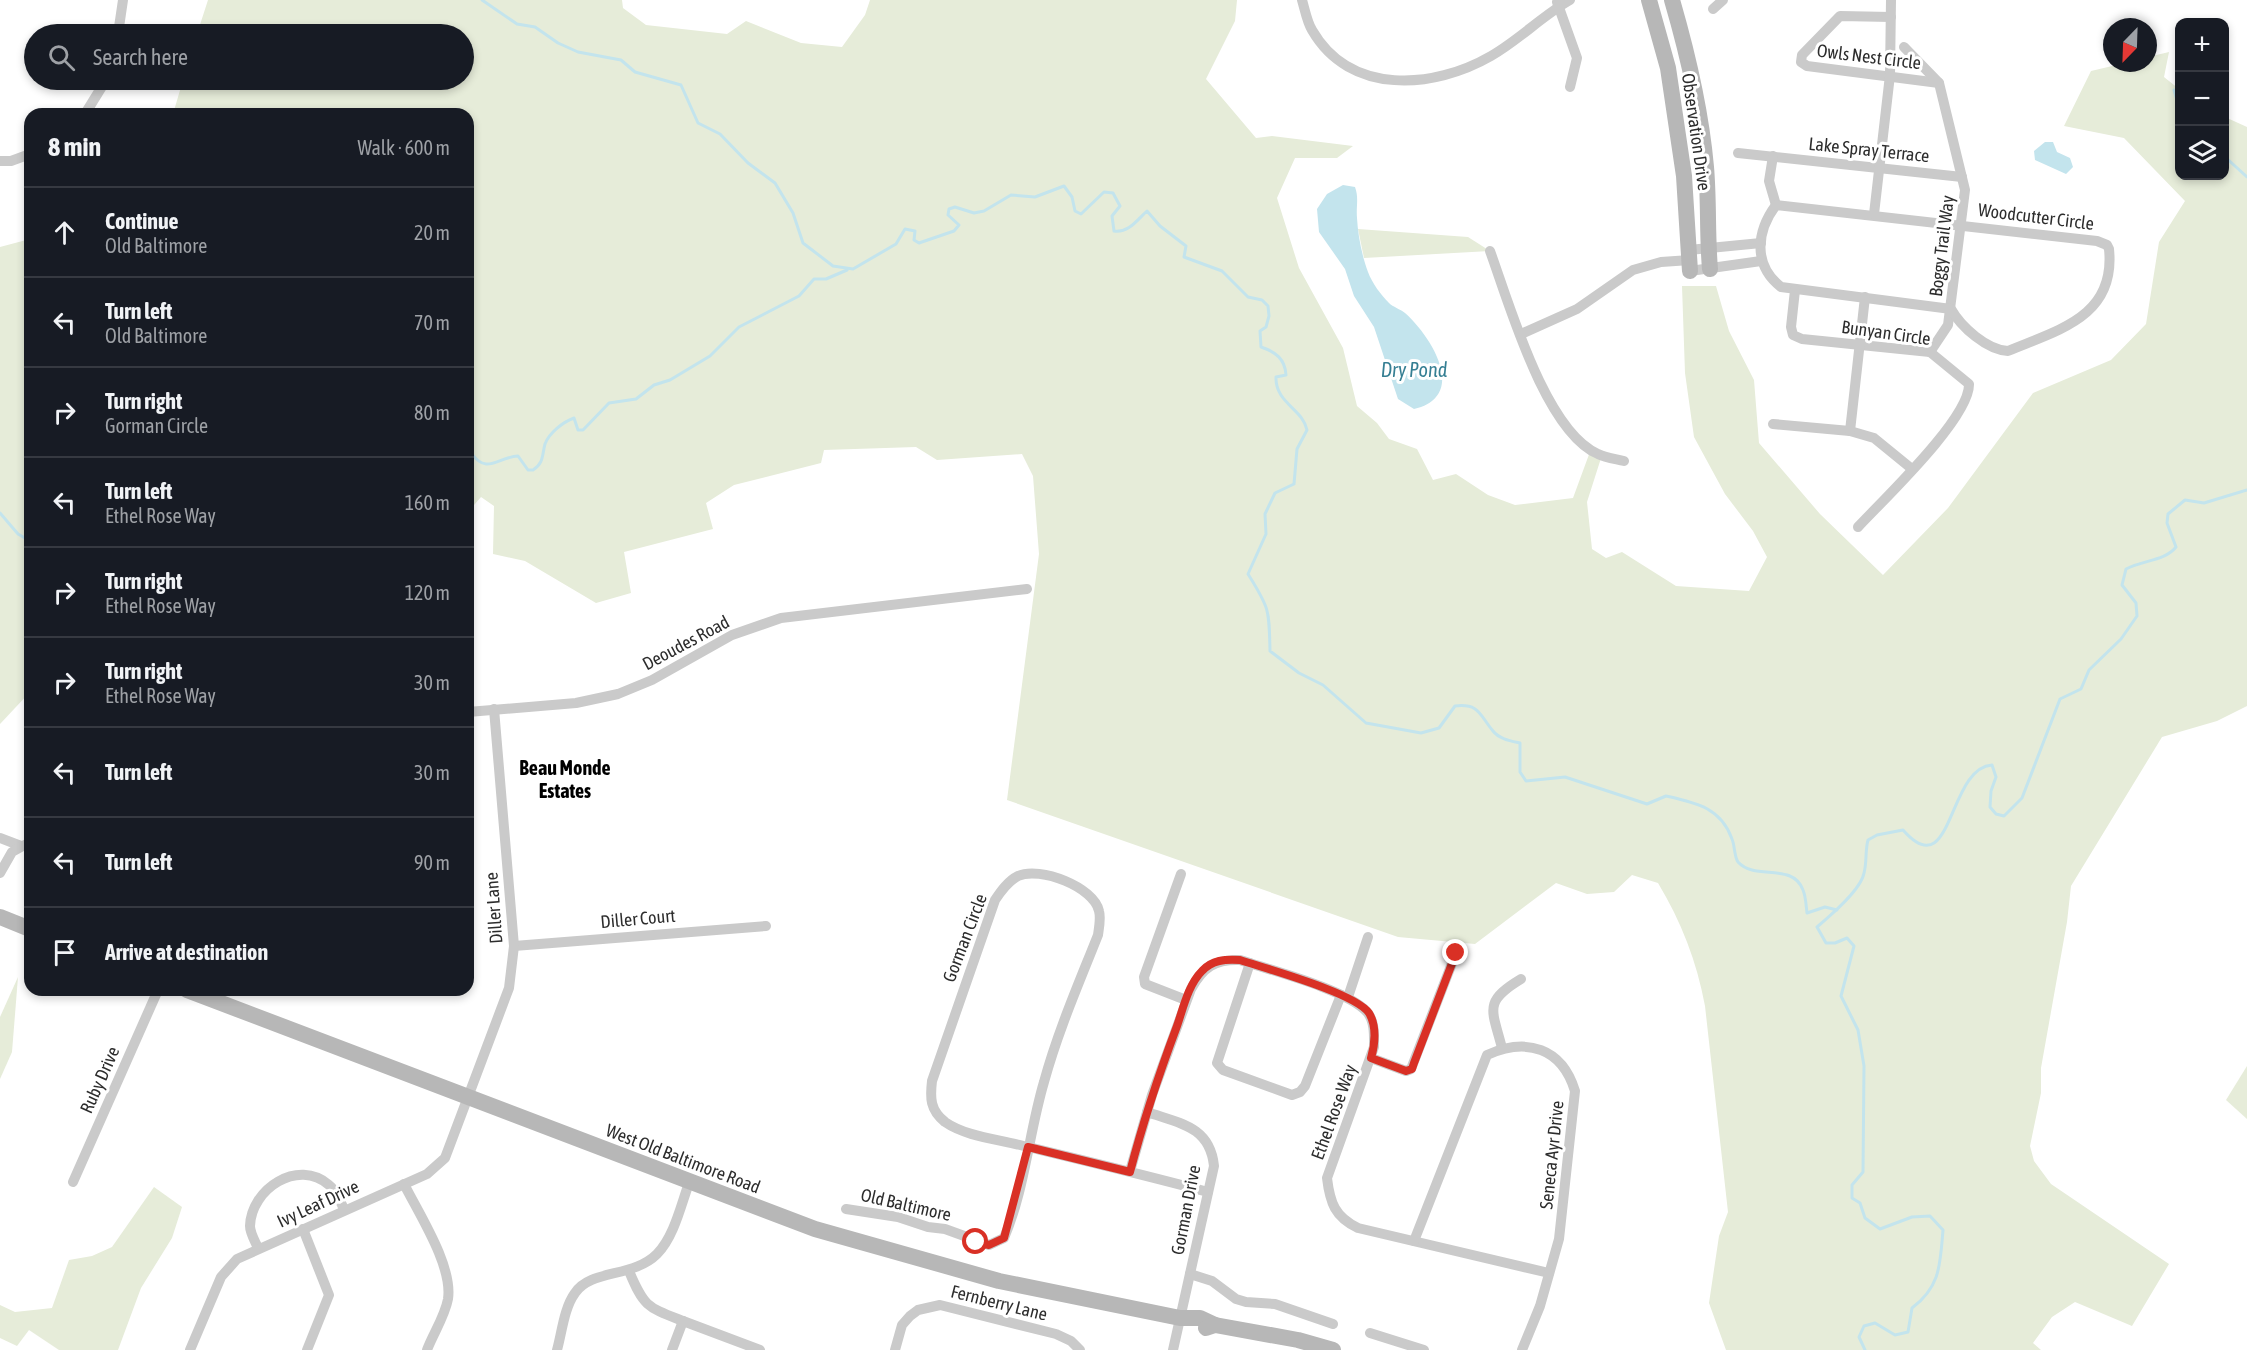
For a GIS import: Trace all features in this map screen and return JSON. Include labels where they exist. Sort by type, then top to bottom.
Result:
[{"type":"street","points":[[119,24],[123,0]]},
{"type":"street","points":[[1302,0],[1312,30],[1337,59],[1371,77],[1405,82],[1439,79],[1492,56],[1558,3],[1570,0]]},
{"type":"street","name":"Observation Drive","points":[[1649,0],[1668,68],[1684,176],[1690,260]]},
{"type":"street","name":"Observation Drive","points":[[1672,0],[1691,68],[1699,109],[1706,167],[1710,268]]},
{"type":"street","points":[[1713,9],[1723,0]]},
{"type":"street","points":[[1874,214],[1890,75],[1891,0]]},
{"type":"street","points":[[1558,3],[1577,58],[1570,87]]},
{"type":"street","name":"Owls Nest Circle","points":[[1892,17],[1840,16],[1802,55],[1801,62],[1807,66],[1939,83]]},
{"type":"street","points":[[1904,47],[1939,83]]},
{"type":"street","name":"Boggy Trail Way","points":[[1930,352],[1948,325],[1965,190],[1939,83]]},
{"type":"street","points":[[89,108],[100,90]]},
{"type":"street","name":"Lake Spray Terrace","points":[[1738,153],[1962,177]]},
{"type":"street","points":[[0,161],[11,161],[24,156]]},
{"type":"street","points":[[1773,156],[1770,181],[1776,205],[1768,216],[1761,243],[1761,261],[1771,279],[1781,287],[1795,291],[1865,297],[1951,309]]},
{"type":"street","name":"Woodcutter Circle","points":[[1776,205],[1961,224],[2107,245],[2109,254],[2106,283],[2101,296],[2085,316],[2008,351],[1991,346],[1957,320],[1951,309]]},
{"type":"street","points":[[1690,260],[1708,249],[1761,243]]},
{"type":"street","points":[[1490,250],[1542,387],[1567,429],[1596,454],[1624,461]]},
{"type":"street","points":[[1521,334],[1577,309],[1633,270],[1661,262],[1690,260],[1710,268],[1761,261]]},
{"type":"street","name":"Bunyan Circle","points":[[1795,291],[1793,335],[1802,339],[1930,352],[1965,378],[1969,384],[1970,392],[1950,426],[1858,527]]},
{"type":"street","points":[[1850,431],[1865,297]]},
{"type":"street","points":[[1773,423],[1850,431],[1874,438],[1912,470]]},
{"type":"street","name":"Deoudes Road","points":[[474,711],[576,703],[618,694],[652,680],[732,635],[782,618],[1027,589]]},
{"type":"street","name":"Diller Lane","points":[[468,1097],[509,988],[514,946],[494,710]]},
{"type":"street","points":[[0,838],[24,844]]},
{"type":"street","points":[[0,873],[12,852],[24,845]]},
{"type":"street","name":"Gorman Circle","points":[[1028,1147],[1044,1082],[1098,935],[1099,925],[1099,910],[1092,898],[1080,888],[1036,873],[1018,876],[1005,886],[995,900],[944,1043],[930,1098],[934,1112],[960,1130],[1028,1147],[1130,1172],[1208,1192]]},
{"type":"street","points":[[1181,874],[1144,977],[1145,984],[1186,1000]]},
{"type":"street","points":[[0,917],[24,927]]},
{"type":"street","name":"Diller Court","points":[[514,946],[766,926]]},
{"type":"street","points":[[1250,963],[1217,1063],[1222,1070],[1292,1095],[1300,1092],[1305,1086],[1368,937]]},
{"type":"street","points":[[1371,1058],[1406,1071],[1412,1069],[1456,953]]},
{"type":"street","name":"Ethel Rose Way","points":[[1130,1172],[1147,1112],[1186,1000],[1200,973],[1210,964],[1225,959],[1250,963],[1344,996],[1368,1013],[1375,1031],[1371,1058],[1327,1178],[1329,1200],[1344,1222],[1358,1228],[1549,1273]]},
{"type":"street","points":[[1414,1241],[1479,1071],[1487,1055],[1502,1048],[1493,1008],[1498,993],[1521,979]]},
{"type":"street","name":"Ruby Drive","points":[[73,1182],[155,996]]},
{"type":"street","name":"West Old Baltimore Road","points":[[203,996],[689,1183],[815,1229],[930,1262],[1045,1291],[1180,1318],[1204,1329],[1215,1325],[1298,1340],[1333,1350]]},
{"type":"street","name":"Seneca Ayr Drive","points":[[1502,1048],[1522,1045],[1556,1058],[1569,1072],[1575,1092],[1559,1239],[1540,1306],[1522,1350]]},
{"type":"street","name":"Ivy Leaf Drive","points":[[190,1350],[228,1266],[258,1248],[303,1230],[432,1170],[445,1158],[468,1097]]},
{"type":"street","name":"Gorman Drive","points":[[1147,1112],[1194,1128],[1212,1150],[1214,1166],[1180,1318]]},
{"type":"street","name":"Old Baltimore","points":[[846,1209],[898,1217],[928,1227],[945,1229],[989,1245],[998,1243],[1007,1231],[1028,1147]]},
{"type":"street","points":[[258,1248],[250,1227],[252,1215],[261,1194],[279,1180],[304,1174],[314,1176],[330,1185],[344,1209]]},
{"type":"street","points":[[557,1350],[569,1304],[581,1285],[597,1278],[629,1271],[658,1253],[689,1183]]},
{"type":"street","points":[[404,1184],[442,1262],[448,1287],[444,1310],[427,1350]]},
{"type":"street","points":[[303,1230],[329,1295],[308,1350]]},
{"type":"street","points":[[629,1271],[641,1299],[657,1311],[760,1350]]},
{"type":"street","points":[[1190,1274],[1212,1281],[1236,1299],[1275,1304],[1333,1324]]},
{"type":"street","name":"Fernberry Lane","points":[[895,1350],[902,1325],[910,1316],[918,1310],[940,1305],[1056,1334],[1071,1341],[1080,1350]]},
{"type":"street","points":[[1173,1350],[1180,1318]]},
{"type":"street","points":[[672,1350],[683,1321]]},
{"type":"street","points":[[1370,1333],[1424,1350]]},
{"type":"green space","points":[[208,0],[622,0],[623,8],[646,25],[727,34],[746,21],[801,43],[842,47],[865,15],[870,0],[1237,0],[1235,21],[1206,79],[1256,138],[1272,136],[1353,146],[1337,158],[1295,158],[1277,198],[1299,268],[1343,348],[1357,406],[1377,423],[1389,439],[1417,449],[1433,480],[1456,474],[1488,495],[1515,505],[1573,498],[1591,449],[1602,455],[1587,502],[1592,549],[1606,558],[1622,552],[1676,586],[1749,591],[1767,557],[1753,531],[1725,494],[1694,437],[1685,373],[1682,286],[1716,286],[1729,331],[1754,380],[1759,443],[1820,514],[1883,575],[1948,508],[2033,393],[2111,360],[2146,324],[2159,242],[2185,201],[2124,138],[2064,126],[2091,71],[2103,68],[2103,72],[2157,72],[2157,55],[2169,52],[2164,77],[2175,86],[2175,180],[2229,180],[2229,119],[2247,127],[2247,706],[2217,721],[2162,737],[2071,886],[2067,922],[2041,1068],[2041,1093],[2030,1146],[2034,1161],[2051,1184],[2169,1264],[2132,1326],[2075,1302],[2052,1317],[2033,1343],[2041,1350],[1726,1350],[1709,1303],[1719,1236],[1728,1212],[1705,1006],[1698,974],[1687,942],[1658,883],[1632,875],[1614,892],[1587,894],[1556,883],[1475,944],[1398,937],[1007,800],[1039,554],[1033,476],[1022,454],[937,460],[916,447],[824,450],[821,463],[734,485],[706,503],[713,529],[624,552],[631,593],[596,603],[525,561],[493,554],[494,506],[481,497],[474,505],[474,108],[175,108],[180,90],[474,90],[474,24],[200,24]]},
{"type":"green space","points":[[1358,229],[1468,237],[1490,251],[1364,258]]},
{"type":"green space","points":[[24,241],[24,698],[0,724],[0,247]]},
{"type":"green space","points":[[18,977],[12,1052],[0,1079],[0,1017]]},
{"type":"green space","points":[[2247,1066],[2247,1119],[2226,1100]]},
{"type":"green space","points":[[154,1187],[182,1207],[172,1238],[141,1288],[118,1350],[59,1350],[29,1330],[17,1346],[0,1338],[0,1305],[15,1312],[52,1308],[69,1260],[92,1256],[112,1247]]},
{"type":"water","points":[[2045,142],[2053,142],[2057,152],[2070,158],[2073,167],[2066,174],[2035,160],[2034,151]]},
{"type":"water","name":"Dry Pond","points":[[1343,185],[1355,187],[1359,239],[1372,280],[1389,303],[1405,313],[1415,323],[1434,350],[1440,365],[1442,379],[1439,392],[1430,402],[1414,409],[1398,399],[1374,327],[1354,296],[1345,269],[1319,232],[1317,209],[1327,194]]},
{"type":"waterway","points":[[482,0],[517,24],[535,27],[558,43],[578,52],[621,60],[635,72],[681,85],[698,123],[720,134],[748,163],[775,183],[793,213],[803,243],[833,266],[853,269],[896,244],[905,229],[915,231],[914,240],[919,243],[954,231],[959,225],[948,215],[949,209],[955,207],[974,213],[984,211],[1011,195],[1035,197],[1064,186],[1072,197],[1075,211],[1081,214],[1104,192],[1113,193],[1120,206],[1112,216],[1114,231],[1128,228],[1147,211],[1160,226],[1186,246],[1184,257],[1222,271],[1248,297],[1262,300],[1268,306],[1269,316],[1266,327],[1260,331],[1261,347],[1271,351],[1282,360],[1286,375],[1276,377],[1277,386],[1284,400],[1300,417],[1307,430],[1297,449],[1294,484],[1275,493],[1265,514],[1266,534],[1248,574],[1267,610],[1270,651],[1299,673],[1323,685],[1366,723],[1421,733],[1439,728],[1455,706],[1475,709],[1498,736],[1520,743],[1520,772],[1526,781],[1565,777],[1647,804],[1666,796],[1706,808],[1721,820],[1727,829],[1738,862],[1745,868],[1791,876],[1798,882],[1804,893],[1807,913],[1825,907],[1837,910]]},
{"type":"waterway","points":[[2229,161],[2247,177]]},
{"type":"waterway","points":[[474,456],[488,464],[518,456],[528,470],[533,470],[541,462],[545,444],[550,436],[565,422],[574,418],[578,430],[583,430],[609,403],[636,399],[654,385],[670,380],[710,356],[739,327],[799,296],[814,279],[826,279],[847,270]]},
{"type":"waterway","points":[[1865,1350],[1859,1337],[1864,1326],[1875,1323],[1895,1335],[1908,1332],[1912,1308],[1922,1300],[1934,1283],[1940,1264],[1943,1230],[1930,1216],[1912,1217],[1880,1229],[1865,1218],[1860,1203],[1852,1198],[1852,1185],[1863,1172],[1864,1066],[1858,1030],[1841,996],[1854,946],[1847,938],[1835,943],[1826,943],[1817,927],[1844,902],[1862,880],[1868,840],[1877,835],[1903,830],[1919,844],[1932,844],[1941,835],[1966,784],[1977,771],[1992,765],[1996,777],[1991,791],[1990,807],[1996,814],[2004,816],[2022,798],[2060,699],[2081,689],[2089,670],[2121,639],[2137,616],[2136,603],[2122,585],[2126,569],[2160,558],[2176,547],[2167,523],[2168,514],[2185,500],[2204,503],[2247,490]]},
{"type":"waterway","points":[[0,513],[18,534],[24,538]]},
{"type":"district","name":"Beau Monde Estates","points":[[565,780]]},
{"type":"route","points":[[976,1242],[989,1245],[998,1243],[1004,1238],[1028,1147],[1130,1172],[1152,1095],[1186,1000],[1200,973],[1210,964],[1225,959],[1240,960],[1348,998],[1368,1013],[1375,1031],[1371,1058],[1406,1071],[1412,1069],[1456,953]]}]
